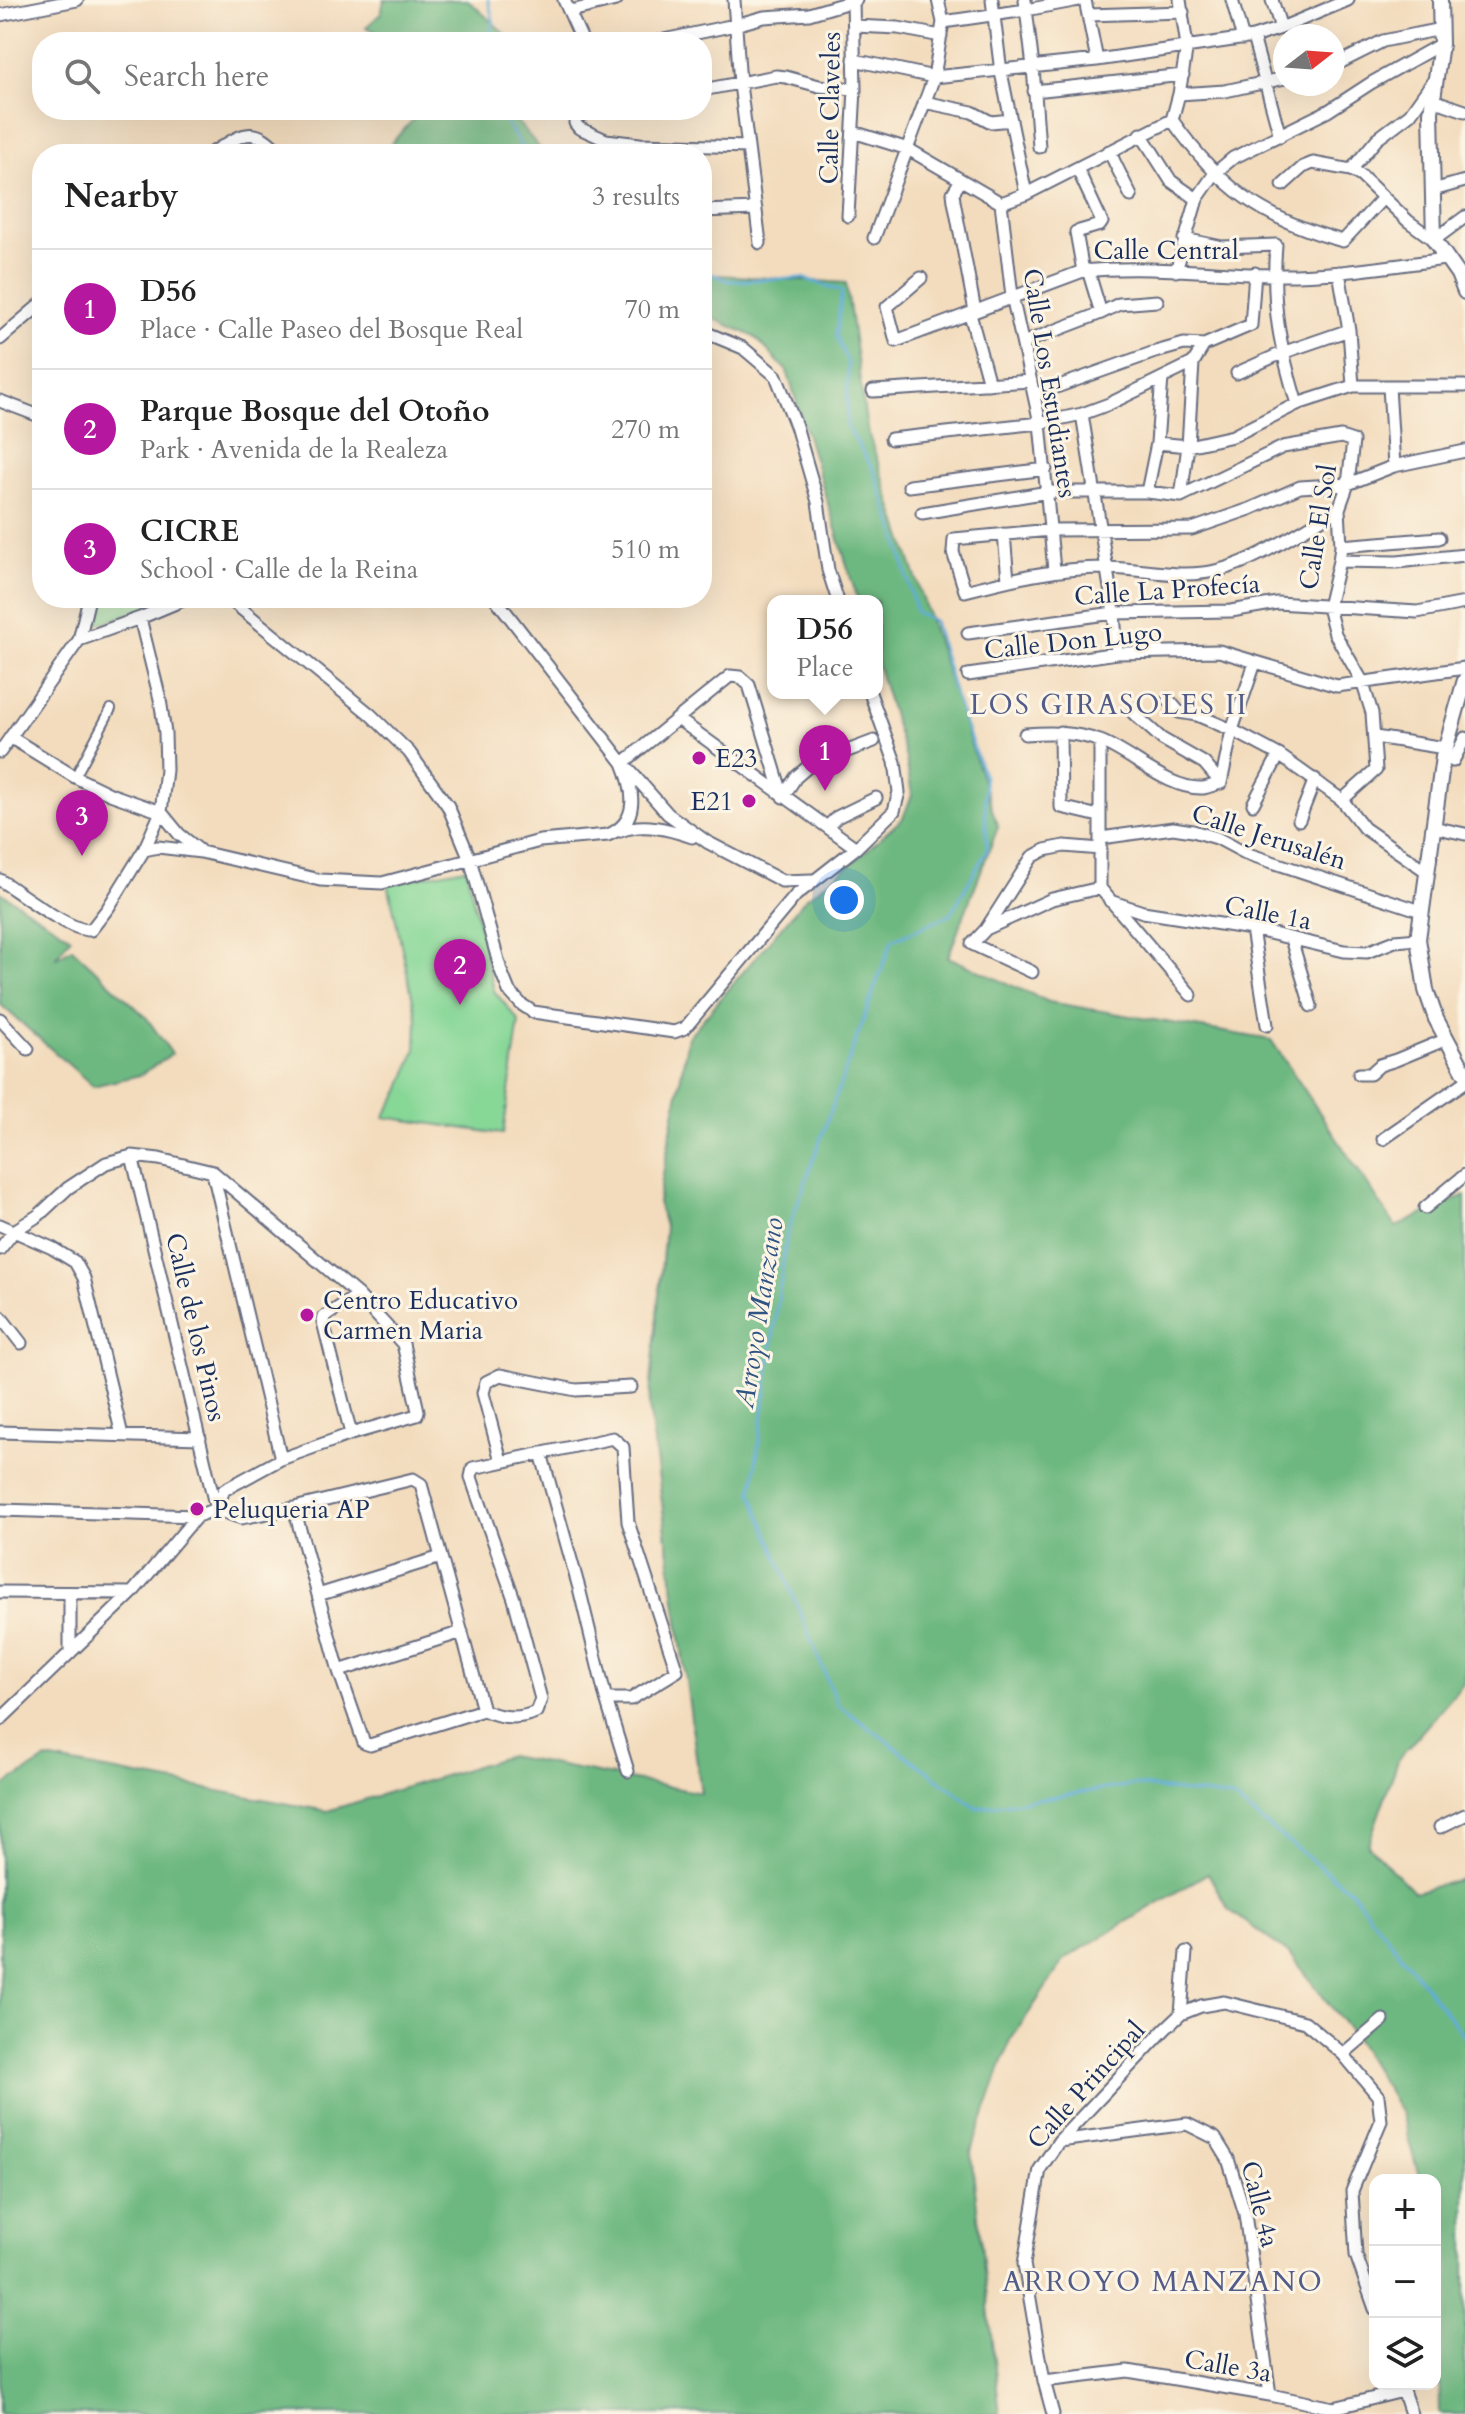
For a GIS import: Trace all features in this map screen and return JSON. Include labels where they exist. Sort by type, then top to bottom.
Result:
[{"type":"street","points":[[0,15],[16,6],[77,0]]},
{"type":"street","points":[[579,32],[568,6],[616,0]]},
{"type":"street","points":[[734,0],[740,84],[760,243]]},
{"type":"street","points":[[874,238],[934,77],[943,22],[938,0]]},
{"type":"street","points":[[992,0],[1001,72],[1026,194]]},
{"type":"street","points":[[943,22],[996,15],[1026,5],[1079,0]]},
{"type":"street","points":[[1085,0],[1097,60]]},
{"type":"street","points":[[1232,0],[1266,83],[1280,136]]},
{"type":"street","points":[[1272,0],[1280,24]]},
{"type":"street","points":[[1291,24],[1348,0]]},
{"type":"street","points":[[1434,240],[1431,112],[1441,44],[1440,0]]},
{"type":"street","points":[[702,32],[764,17],[809,14],[854,1]]},
{"type":"street","name":"Calle Claveles","points":[[848,216],[855,89],[854,1]]},
{"type":"street","points":[[1026,5],[1039,147]]},
{"type":"street","points":[[1088,15],[1182,6],[1187,46],[1172,120]]},
{"type":"street","points":[[854,26],[898,28],[941,36]]},
{"type":"street","points":[[1345,60],[1383,41],[1441,29]]},
{"type":"street","points":[[854,60],[934,77],[1097,60],[1248,38],[1273,30]]},
{"type":"street","points":[[1176,271],[1197,199],[1215,173],[1233,158],[1328,111],[1441,44]]},
{"type":"street","points":[[1351,170],[1377,139],[1410,114],[1438,72]]},
{"type":"street","points":[[1034,91],[1183,75]]},
{"type":"street","points":[[712,88],[776,76],[819,86],[855,89]]},
{"type":"street","points":[[1179,94],[1225,91],[1273,81]]},
{"type":"street","points":[[1433,100],[1465,111]]},
{"type":"street","points":[[924,102],[972,112],[991,122],[1011,120]]},
{"type":"street","points":[[575,120],[579,128],[606,140],[640,144]]},
{"type":"street","points":[[1172,120],[1215,173],[1266,213],[1343,241],[1383,198]]},
{"type":"street","points":[[853,132],[908,149],[1001,203],[1026,194],[1172,120]]},
{"type":"street","points":[[230,144],[249,134],[260,135],[269,144]]},
{"type":"street","points":[[1141,134],[1171,181],[1197,199]]},
{"type":"street","points":[[712,148],[748,147]]},
{"type":"street","points":[[1109,151],[1131,196]]},
{"type":"street","points":[[1283,185],[1303,167],[1313,163],[1351,170],[1434,240],[1454,263],[1465,292]]},
{"type":"street","points":[[1077,168],[1102,222],[1076,232],[1101,313]]},
{"type":"street","points":[[961,180],[953,193],[954,201],[972,312],[989,384]]},
{"type":"street","points":[[1433,190],[1465,181]]},
{"type":"street","name":"Calle Los Estudiantes","points":[[1001,203],[1012,296],[1040,423],[1054,570]]},
{"type":"street","points":[[712,211],[756,209]]},
{"type":"street","points":[[1434,240],[1465,217]]},
{"type":"street","points":[[1184,239],[1222,247],[1276,245],[1274,307],[1282,353],[1297,404]]},
{"type":"street","name":"Calle Central","points":[[921,278],[887,307],[896,341],[1086,270],[1115,268],[1273,275],[1454,263]]},
{"type":"street","points":[[1339,272],[1349,330],[1353,386]]},
{"type":"street","points":[[1034,395],[1152,353],[1184,344],[1204,345],[1251,325],[1255,273]]},
{"type":"street","points":[[1023,343],[1119,304],[1157,301]]},
{"type":"street","points":[[0,339],[32,312]]},
{"type":"street","points":[[1237,373],[1282,353],[1349,330]]},
{"type":"street","points":[[712,335],[743,348],[776,376],[796,426],[818,502],[828,570],[836,595]]},
{"type":"street","points":[[922,513],[1048,492],[1147,492],[1181,496],[1188,446],[1193,363],[1204,345]]},
{"type":"street","points":[[891,439],[1040,423],[1082,414],[1193,363]]},
{"type":"street","points":[[1147,492],[1157,443],[1162,378]]},
{"type":"street","points":[[873,391],[1031,381]]},
{"type":"street","points":[[1157,443],[1188,446],[1233,436],[1297,404],[1353,386],[1465,386]]},
{"type":"street","points":[[1389,387],[1394,466]]},
{"type":"street","points":[[0,401],[32,413]]},
{"type":"street","points":[[1082,414],[1114,613],[1117,653]]},
{"type":"street","name":"Calle El Sol","points":[[1181,496],[1283,447],[1341,437],[1353,441],[1348,484],[1339,509],[1339,561],[1328,607],[1335,634],[1362,681],[1372,713],[1376,770],[1342,800]]},
{"type":"street","points":[[1339,509],[1260,553],[1222,570],[1192,575],[1105,568],[1054,570],[965,591],[953,552],[954,539],[1004,534],[1051,530],[1192,529],[1300,487],[1348,484],[1394,466],[1465,451]]},
{"type":"street","points":[[909,486],[1046,469]]},
{"type":"street","points":[[1004,534],[1008,580]]},
{"type":"street","points":[[1341,546],[1439,538]]},
{"type":"street","points":[[1339,561],[1397,562],[1465,555]]},
{"type":"street","name":"Calle La Profecía","points":[[968,633],[1114,613],[1231,611],[1277,603],[1417,612],[1465,603]]},
{"type":"street","points":[[0,752],[79,640],[87,608]]},
{"type":"street","points":[[79,640],[164,608]]},
{"type":"street","points":[[240,608],[361,706],[409,752],[448,806],[470,859],[509,991],[533,1012],[674,1032],[685,1028],[789,902],[856,848],[894,811],[899,792],[895,762],[872,699]]},
{"type":"street","points":[[503,608],[623,763],[668,814],[707,842],[782,881],[814,880]]},
{"type":"street","points":[[0,880],[71,925],[91,930],[144,850],[161,812],[166,770],[160,699],[140,618]]},
{"type":"street","name":"Calle Don Lugo","points":[[968,675],[1117,653],[1219,651],[1337,686],[1465,668]]},
{"type":"street","points":[[1221,783],[1232,730],[1255,663]]},
{"type":"street","points":[[623,763],[730,676],[740,677],[749,685],[783,797]]},
{"type":"street","points":[[1465,680],[1452,758],[1433,827],[1418,939],[1426,990],[1465,1073]]},
{"type":"street","points":[[1168,699],[1179,712],[1197,715],[1232,730],[1279,755],[1342,800],[1364,828],[1426,871]]},
{"type":"street","points":[[75,777],[111,709]]},
{"type":"street","points":[[1133,713],[1162,739],[1204,763],[1221,783]]},
{"type":"street","points":[[678,719],[856,848]]},
{"type":"street","points":[[1025,734],[1060,732],[1100,741],[1167,779],[1203,788],[1221,783]]},
{"type":"street","points":[[1060,732],[1061,807],[1099,816]]},
{"type":"street","points":[[10,737],[75,777],[110,794],[161,812],[179,834],[201,852]]},
{"type":"street","points":[[1375,737],[1452,758]]},
{"type":"street","points":[[1452,758],[1465,738]]},
{"type":"street","points":[[783,797],[796,777],[810,765],[874,741]]},
{"type":"street","points":[[1100,741],[1100,888],[1191,995]]},
{"type":"street","points":[[1253,804],[1279,755]]},
{"type":"street","points":[[144,850],[158,847],[201,852],[320,880],[382,883],[540,841],[617,832],[631,812],[631,785],[623,763]]},
{"type":"street","points":[[1299,820],[1315,779]]},
{"type":"street","points":[[827,827],[837,817],[876,798]]},
{"type":"street","points":[[608,835],[640,826],[666,828],[707,842]]},
{"type":"street","points":[[1433,827],[1465,834]]},
{"type":"street","name":"Calle Jerusalén","points":[[986,929],[1032,857],[1064,846],[1101,843],[1173,828],[1217,838],[1245,853],[1421,911]]},
{"type":"street","points":[[782,881],[788,891],[789,902]]},
{"type":"street","points":[[1032,972],[972,944],[986,929],[1052,899],[1100,888]]},
{"type":"street","name":"Calle 1a","points":[[1110,901],[1143,912],[1252,929],[1344,951],[1367,952],[1395,941],[1418,939]]},
{"type":"street","points":[[1252,929],[1267,1025]]},
{"type":"street","points":[[1291,939],[1311,1006]]},
{"type":"street","points":[[0,1019],[28,1049]]},
{"type":"street","points":[[1359,1074],[1370,1074],[1380,1065],[1447,1039]]},
{"type":"street","points":[[1383,1139],[1465,1082]]},
{"type":"street","points":[[0,1249],[14,1231],[39,1215],[68,1188],[106,1163],[132,1156],[159,1159],[213,1172],[358,1295],[403,1344],[418,1411],[414,1417],[351,1434],[281,1459],[224,1490],[216,1509]]},
{"type":"street","name":"Calle de los Pinos","points":[[132,1156],[216,1509]]},
{"type":"street","points":[[213,1172],[281,1459]]},
{"type":"street","points":[[1425,1208],[1465,1175]]},
{"type":"street","points":[[0,1225],[75,1262],[84,1278],[122,1435]]},
{"type":"street","points":[[351,1434],[323,1322],[324,1317],[358,1295]]},
{"type":"street","points":[[0,1316],[21,1343]]},
{"type":"street","points":[[501,1461],[483,1393],[486,1382],[500,1375],[576,1390],[631,1387]]},
{"type":"street","points":[[0,1432],[200,1438]]},
{"type":"street","points":[[294,1508],[339,1671],[364,1743],[370,1745],[483,1710],[496,1716],[523,1718],[536,1712],[541,1699],[514,1599],[471,1477],[473,1468],[613,1438],[623,1447],[628,1522],[677,1671],[631,1699],[606,1699]]},
{"type":"street","points":[[541,1453],[628,1771]]},
{"type":"street","points":[[0,1510],[197,1516],[216,1509],[241,1518],[417,1480],[421,1484],[483,1710]]},
{"type":"street","points":[[0,1720],[132,1593],[197,1516]]},
{"type":"street","points":[[318,1595],[441,1557]]},
{"type":"street","points":[[0,1592],[132,1593]]},
{"type":"street","points":[[70,1593],[70,1653]]},
{"type":"street","points":[[339,1671],[462,1632]]},
{"type":"street","points":[[1440,1827],[1465,1815]]},
{"type":"street","points":[[1181,2014],[1186,1952]]},
{"type":"street","name":"Calle Principal","points":[[1053,2414],[1044,2381],[1024,2264],[1040,2169],[1059,2141],[1181,2014],[1201,2006],[1224,2002],[1305,2022],[1343,2054],[1378,2096],[1381,2121],[1352,2191],[1356,2255],[1369,2292]]},
{"type":"street","points":[[1343,2054],[1383,2020]]},
{"type":"street","name":"Calle 4a","points":[[1059,2141],[1187,2124],[1215,2138],[1228,2159],[1245,2214],[1270,2395]]},
{"type":"street","name":"Calle 3a","points":[[1044,2381],[1128,2371],[1334,2408],[1395,2390]]},
{"type":"street","points":[[1403,2390],[1411,2414]]},
{"type":"green space","points":[[384,0],[468,0],[503,32],[377,32],[366,27],[381,14]]},
{"type":"green space","points":[[413,120],[516,120],[536,144],[391,144]]},
{"type":"green space","points":[[712,275],[846,283],[867,429],[998,827],[948,957],[1049,1002],[1271,1040],[1396,1227],[1465,1195],[1465,1682],[1399,1758],[1368,1845],[1414,1892],[1465,1878],[1465,2414],[1440,2414],[1441,2174],[1418,2174],[1401,2113],[1355,2038],[1291,1955],[1228,1909],[1208,1873],[1065,1959],[1010,2041],[971,2153],[1000,2414],[0,2414],[0,1788],[47,1759],[327,1811],[509,1756],[701,1793],[649,1406],[665,1227],[658,1202],[688,1037],[806,898],[851,864],[903,818],[912,795],[906,759],[883,684],[883,595],[856,595],[787,371],[755,337],[712,319]]},
{"type":"green space","points":[[95,608],[145,608],[103,623],[98,623],[94,617]]},
{"type":"green space","points":[[466,868],[494,991],[519,1021],[503,1134],[384,1117],[400,1091],[416,1049],[417,1019],[388,883]]},
{"type":"green space","points":[[0,892],[71,937],[55,958],[72,948],[146,1017],[172,1054],[140,1075],[93,1086],[0,1004]]},
{"type":"waterway","name":"Arroyo Manzano","points":[[488,0],[494,23],[489,32]]},
{"type":"waterway","name":"Arroyo Manzano","points":[[504,120],[520,144]]},
{"type":"waterway","name":"Arroyo Manzano","points":[[712,274],[729,281],[803,278],[842,291],[836,335],[848,363],[847,426],[874,471],[896,534],[916,612],[934,621],[956,699],[984,777],[987,850],[950,915],[892,940],[787,1233],[752,1494],[837,1704],[977,1808],[1133,1785],[1232,1798],[1351,1891],[1465,2037]]},
{"type":"place","name":"E23","points":[[699,758]]},
{"type":"place","name":"D56","points":[[825,791]]},
{"type":"place","name":"E21","points":[[749,801]]},
{"type":"place","name":"CICRE","points":[[82,856]]},
{"type":"place","name":"Parque Bosque del Otoño","points":[[460,1005]]},
{"type":"place","name":"Centro Educativo Carmen Maria","points":[[307,1315]]},
{"type":"place","name":"Peluqueria AP","points":[[197,1509]]},
{"type":"district","name":"LOS GIRASOLES II","points":[[1109,705]]},
{"type":"district","name":"ARROYO MANZANO","points":[[1163,2282]]}]
